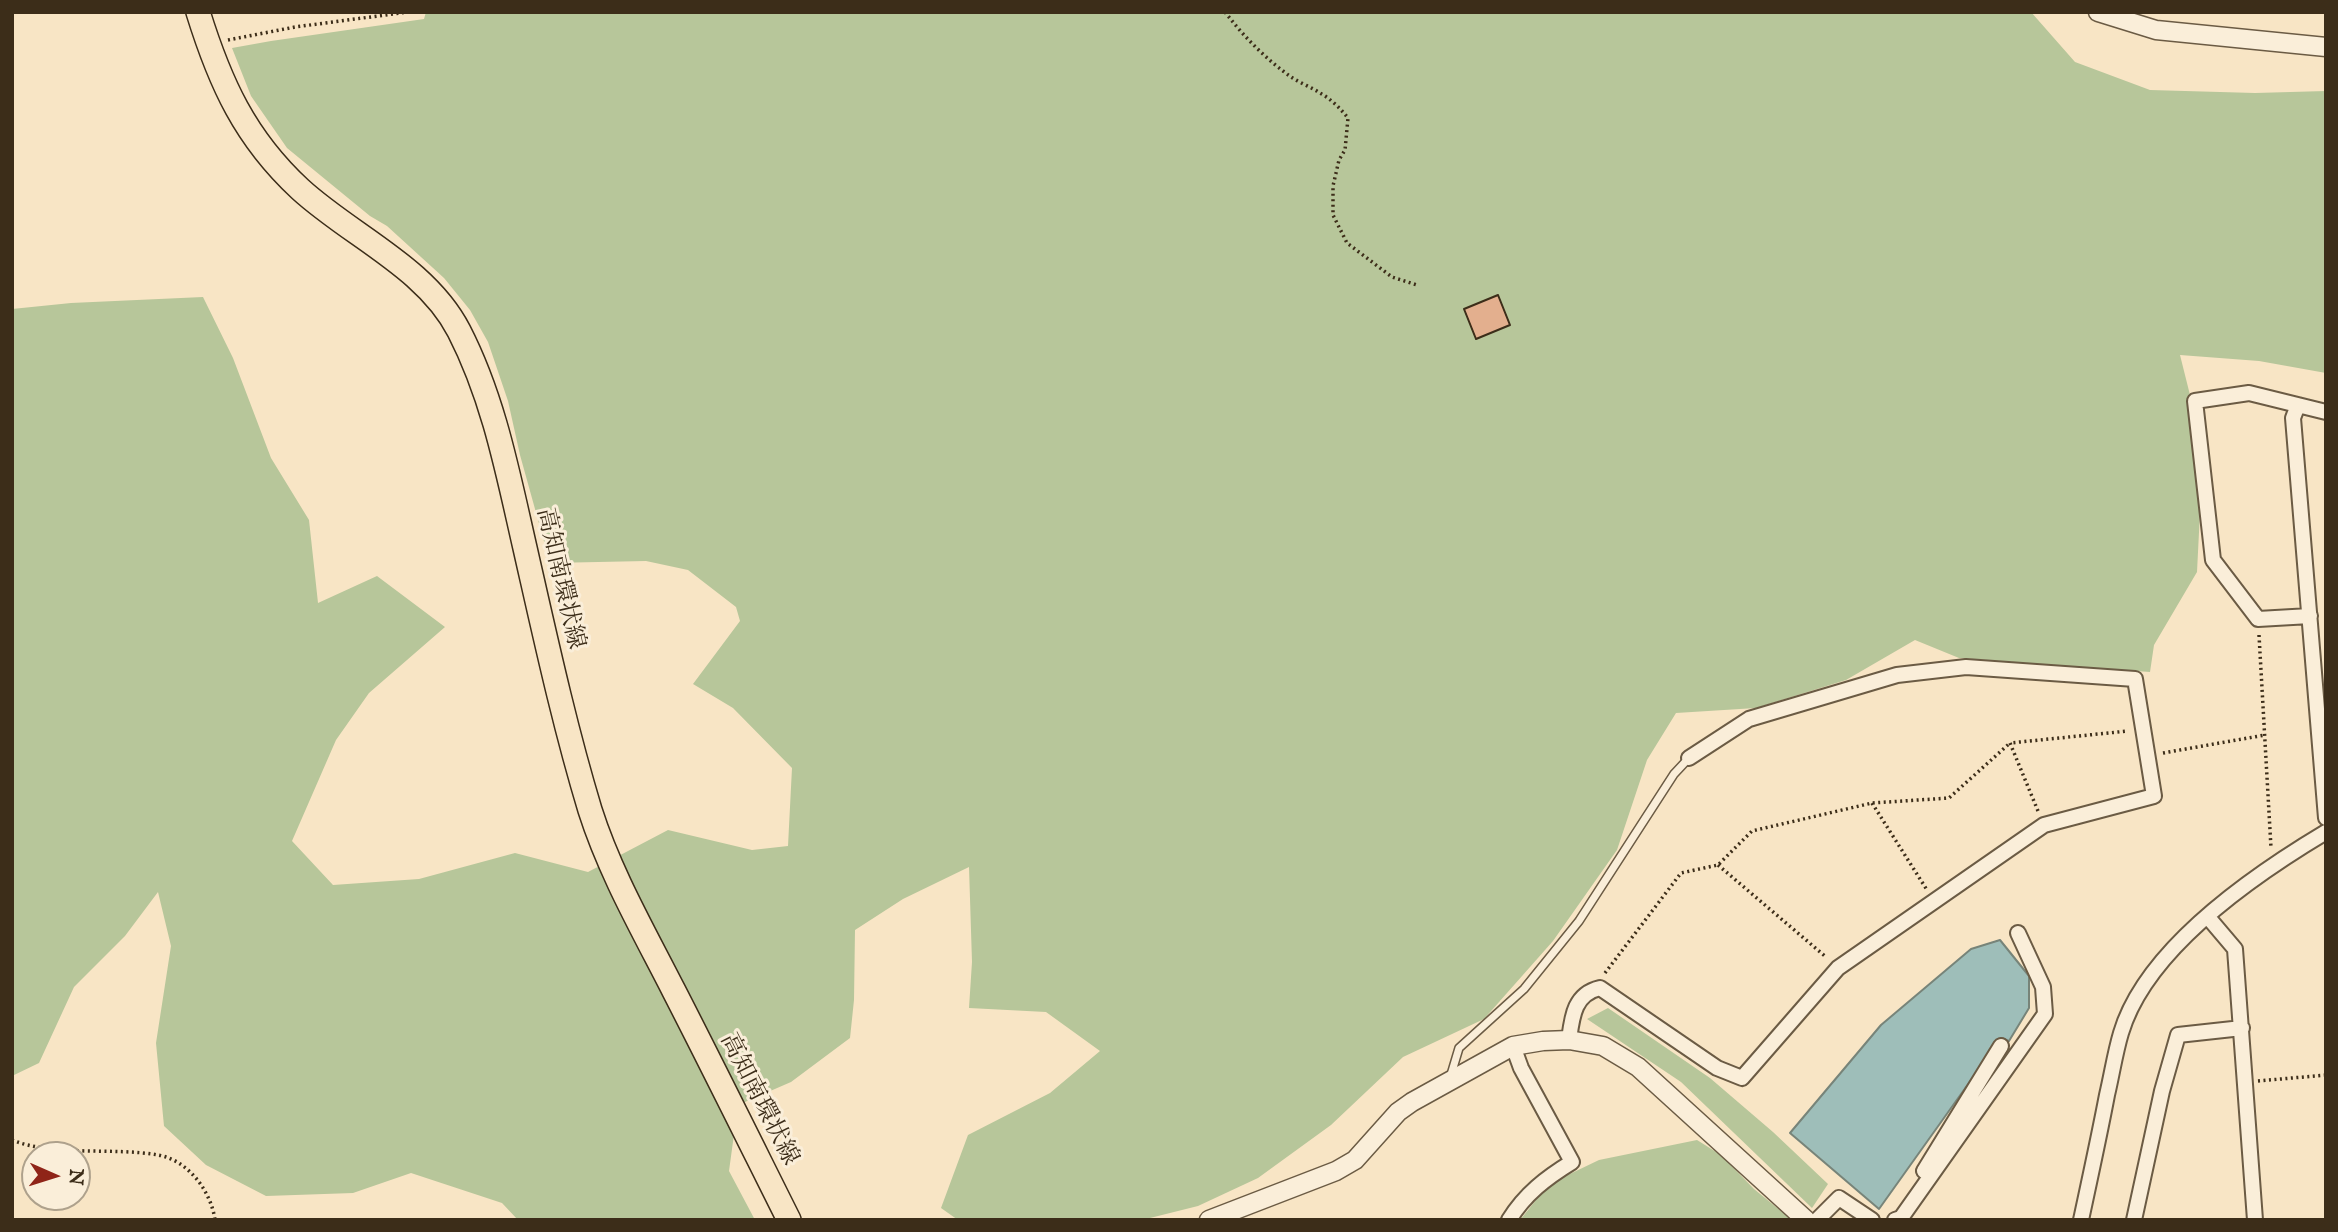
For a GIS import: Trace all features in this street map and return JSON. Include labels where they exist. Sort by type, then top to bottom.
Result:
[{"type":"main road","name":"高知南環状線","points":[[198,12],[230,100],[265,154],[302,191],[398,263],[431,293],[457,327],[481,378],[502,447],[558,697],[591,813],[622,890],[789,1220]]},
{"type":"street","points":[[2098,12],[2156,30],[2326,47]]},
{"type":"street","points":[[2310,616],[2258,619],[2213,560],[2196,401],[2249,393],[2326,412]]},
{"type":"street","points":[[2298,405],[2293,418],[2326,818]]},
{"type":"street","points":[[1569,1040],[1573,1012],[1589,991],[1600,988],[1717,1068],[1742,1078],[1838,968],[2044,825],[2154,796],[2135,679],[1966,667],[1897,675],[1749,719],[1689,758]]},
{"type":"street","points":[[2081,1220],[2121,1031],[2151,975],[2173,947],[2207,916],[2271,867],[2326,832]]},
{"type":"street","points":[[2207,916],[2235,949],[2255,1220]]},
{"type":"street","points":[[1895,1220],[1901,1218],[1913,1202],[2045,1014],[2043,987],[2018,933]]},
{"type":"street","points":[[2134,1220],[2162,1091],[2178,1035],[2242,1028]]},
{"type":"street","points":[[1209,1220],[1336,1171],[1355,1160],[1398,1112],[1412,1102],[1513,1046],[1569,1040],[1603,1046],[1638,1066],[1806,1220]]},
{"type":"street","points":[[1509,1220],[1520,1202],[1545,1179],[1572,1162],[1521,1068],[1513,1046]]},
{"type":"street","points":[[1913,1202],[1909,1196],[2001,1046]]},
{"type":"street","points":[[1817,1220],[1839,1198],[1872,1220]]},
{"type":"lane","points":[[1449,1082],[1459,1048],[1524,989],[1579,921],[1674,774],[1689,758]]},
{"type":"path","points":[[209,44],[295,27],[408,12]]},
{"type":"path","points":[[1225,12],[1259,51],[1293,78],[1321,93],[1348,118],[1345,150],[1339,160],[1333,187],[1333,215],[1347,243],[1392,277],[1417,285]]},
{"type":"path","points":[[2258,619],[2271,867]]},
{"type":"path","points":[[1592,990],[1681,873],[1718,865],[1752,831],[1872,803],[1949,798],[2010,743],[2143,730]]},
{"type":"path","points":[[2148,756],[2264,735]]},
{"type":"path","points":[[2010,743],[2044,825]]},
{"type":"path","points":[[1872,803],[1934,902]]},
{"type":"path","points":[[1718,865],[1838,968]]},
{"type":"path","points":[[2245,1082],[2326,1075]]},
{"type":"path","points":[[12,1139],[22,1144],[72,1150],[159,1155],[180,1163],[201,1183],[213,1206],[215,1220]]},
{"type":"green space","points":[[426,12],[2031,12],[2075,62],[2150,90],[2255,93],[2326,91],[2326,373],[2259,361],[2180,355],[2191,399],[2202,472],[2197,572],[2154,645],[2150,672],[1959,658],[1915,640],[1846,680],[1756,708],[1676,713],[1647,760],[1617,850],[1553,941],[1484,1019],[1403,1057],[1331,1125],[1258,1178],[1198,1206],[1142,1220],[958,1220],[941,1208],[968,1135],[1050,1093],[1100,1051],[1046,1012],[969,1008],[972,962],[969,867],[903,899],[855,930],[854,1000],[850,1038],[791,1082],[738,1105],[729,1171],[755,1220],[518,1220],[502,1203],[411,1173],[353,1193],[266,1196],[206,1165],[164,1126],[156,1043],[171,946],[158,892],[125,936],[74,987],[39,1063],[12,1076],[12,309],[71,303],[203,297],[233,358],[271,458],[309,520],[318,603],[377,576],[445,627],[369,693],[336,740],[292,841],[333,885],[419,879],[515,853],[588,872],[668,830],[752,850],[788,846],[792,768],[733,708],[693,684],[740,621],[736,607],[688,570],[646,561],[550,563],[508,401],[488,342],[470,310],[444,278],[387,226],[370,216],[287,148],[251,96],[232,48],[424,19]]},
{"type":"green space","points":[[1608,1008],[1710,1078],[1828,1184],[1812,1208],[1681,1082],[1587,1019]]},
{"type":"green space","points":[[1697,1140],[1721,1155],[1754,1189],[1792,1220],[1520,1220],[1549,1184],[1599,1160]]},
{"type":"water","points":[[2000,940],[2029,976],[2029,1008],[2009,1041],[2001,1038],[1879,1209],[1790,1133],[1881,1025],[1971,949]]},
{"type":"building","points":[[1498,295],[1510,325],[1476,339],[1464,309]]}]
